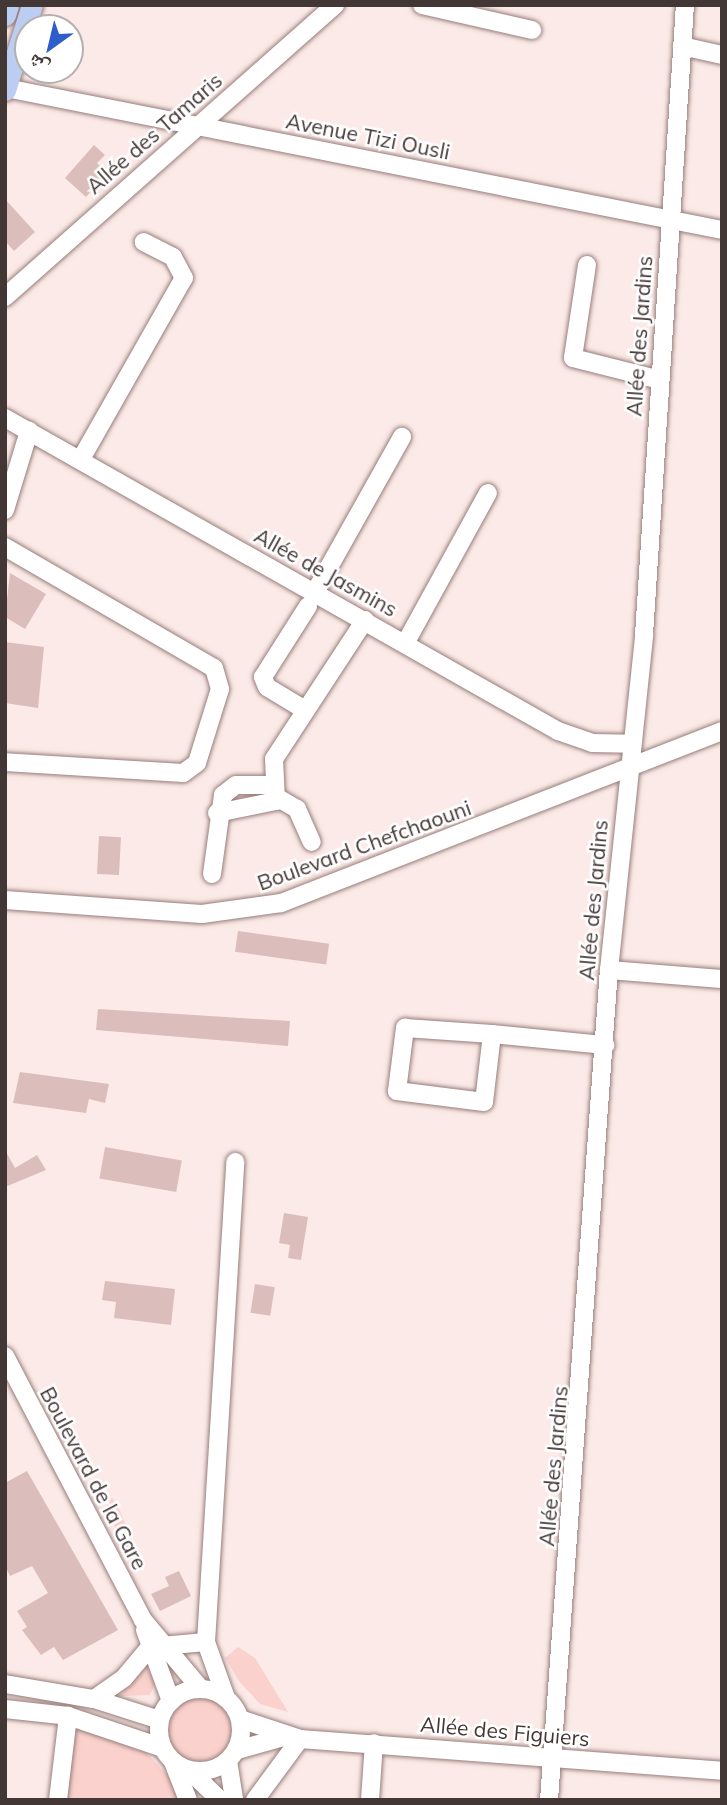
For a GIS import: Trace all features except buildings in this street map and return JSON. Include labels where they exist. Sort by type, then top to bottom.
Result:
[{"type":"main road","points":[[5,15],[8,5]]},
{"type":"main road","points":[[6,89],[32,5]]},
{"type":"street","name":"Allée des Tamaris","points":[[5,297],[335,5]]},
{"type":"street","points":[[422,5],[532,30]]},
{"type":"street","name":"Allée des Jardins","points":[[549,1800],[609,970],[631,744],[660,380],[685,5]]},
{"type":"street","points":[[682,46],[722,55]]},
{"type":"street","name":"Avenue Tizi Ousli","points":[[6,89],[722,230]]},
{"type":"street","points":[[81,459],[184,278],[173,257],[144,242]]},
{"type":"street","points":[[587,265],[573,358],[660,380]]},
{"type":"street","name":"Allée de Jasmins","points":[[5,418],[81,459],[312,599],[365,620],[406,642],[558,731],[592,743],[631,744]]},
{"type":"street","points":[[5,510],[29,432]]},
{"type":"street","points":[[305,710],[267,687],[263,677],[312,599],[402,437]]},
{"type":"street","points":[[406,642],[488,493]]},
{"type":"street","points":[[5,547],[214,668],[220,689],[197,763],[183,773],[5,762]]},
{"type":"street","points":[[217,813],[270,806],[276,791],[274,759],[365,620]]},
{"type":"street","name":"Boulevard Chefchaouni","points":[[5,900],[146,913],[250,910],[459,837],[627,764],[722,731]]},
{"type":"street","points":[[212,874],[217,813],[231,787],[276,791],[297,809],[312,842]]},
{"type":"street","points":[[609,970],[722,979]]},
{"type":"street","points":[[492,1034],[484,1102],[397,1091],[401,1029],[492,1034],[605,1045]]},
{"type":"street","points":[[233,1800],[233,1756],[240,1719],[226,1698],[206,1642],[235,1162]]},
{"type":"street","name":"Boulevard de la Gare","points":[[5,1356],[143,1620],[155,1647],[171,1701]]},
{"type":"street","points":[[94,1699],[124,1678],[155,1647],[206,1642]]},
{"type":"street","name":"Boulevard de la Gare","points":[[155,1647],[201,1689]]},
{"type":"street","points":[[5,1684],[94,1699],[160,1720]]},
{"type":"street","points":[[188,1800],[168,1755],[160,1720],[171,1701],[201,1689],[226,1698]]},
{"type":"street","points":[[5,1709],[68,1716],[168,1755],[190,1771],[219,1800]]},
{"type":"street","points":[[58,1800],[68,1716]]},
{"type":"street","name":"Allée des Figuiers","points":[[240,1719],[292,1738],[722,1771]]},
{"type":"street","points":[[255,1800],[292,1738]]},
{"type":"street","name":"Allée des Figuiers","points":[[233,1756],[292,1738]]},
{"type":"street","points":[[370,1800],[374,1743]]},
{"type":"street","points":[[190,1771],[211,1771],[233,1756]]},
{"type":"shaded area","points":[[112,1498],[135,1548],[125,1549],[106,1507]]},
{"type":"shaded area","points":[[238,1647],[255,1658],[288,1712],[260,1704],[239,1681],[225,1658]]},
{"type":"shaded area","points":[[147,1666],[155,1684],[150,1695],[119,1696]]},
{"type":"shaded area","points":[[199,1697],[212,1700],[222,1707],[229,1717],[232,1730],[229,1743],[222,1753],[212,1760],[199,1763],[186,1760],[176,1753],[169,1743],[166,1730],[169,1717],[176,1707],[186,1700]]},
{"type":"shaded area","points":[[74,1727],[140,1746],[172,1780],[178,1800],[65,1800]]}]
